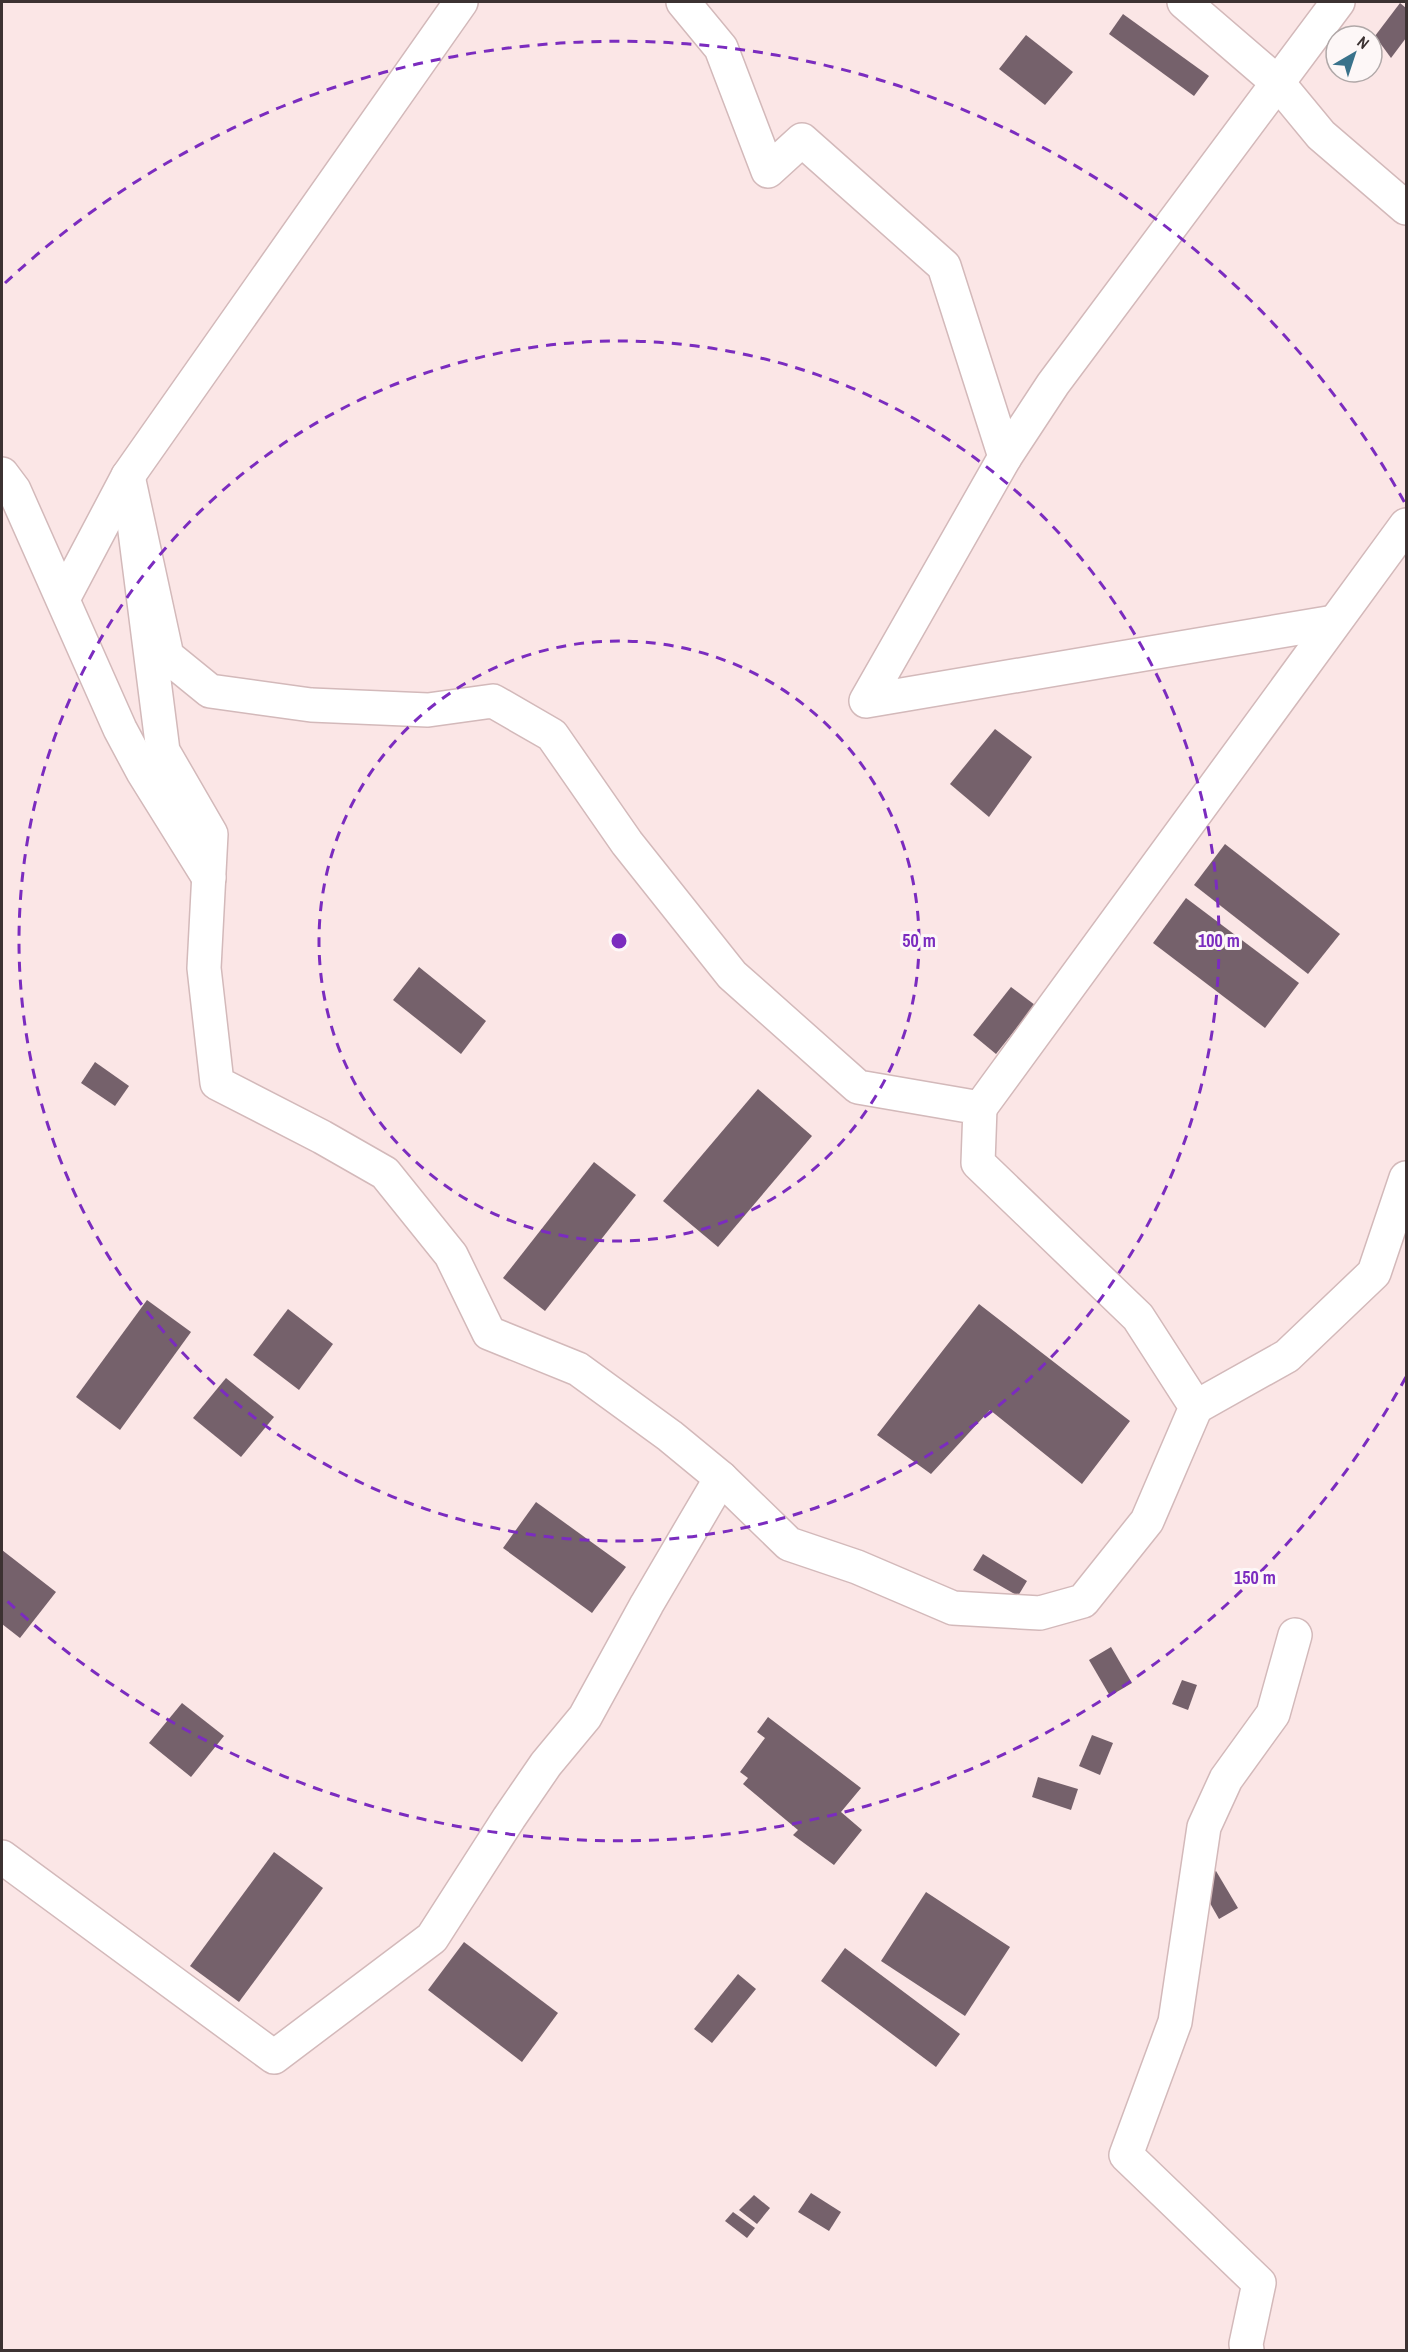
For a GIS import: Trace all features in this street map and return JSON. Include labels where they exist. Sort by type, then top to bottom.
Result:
[{"type":"street","points":[[63,599],[128,476],[461,2]]},
{"type":"street","points":[[683,2],[722,48],[768,171],[802,140],[944,266],[1005,457]]},
{"type":"street","points":[[1184,2],[1278,83],[1321,135],[1407,208]]},
{"type":"street","points":[[1334,622],[866,701],[1005,457],[1053,384],[1338,2]]},
{"type":"street","points":[[2,474],[14,490],[129,746],[209,878]]},
{"type":"street","points":[[128,476],[163,751],[211,834],[204,968],[216,1083],[322,1137],[385,1173],[451,1255],[489,1333],[578,1369],[721,1478],[789,1544],[857,1567],[953,1608],[1040,1613],[1083,1601],[1147,1521],[1196,1407],[1287,1356],[1374,1273],[1407,1178]]},
{"type":"street","points":[[128,476],[167,656],[210,691],[311,705],[428,710],[493,700],[552,735],[627,843],[732,975],[858,1087],[980,1108]]},
{"type":"street","points":[[1196,1407],[1138,1317],[978,1163],[980,1108],[1407,525]]},
{"type":"street","points":[[2,1857],[274,2057],[432,1938],[546,1764],[585,1717],[647,1604],[721,1478]]},
{"type":"street","points":[[1247,2350],[1246,2344],[1259,2283],[1126,2155],[1175,2022],[1204,1827],[1226,1779],[1273,1714],[1295,1635]]},
{"type":"building","points":[[1400,3],[1406,8],[1406,38],[1391,58],[1384,48],[1384,24]]},
{"type":"building","points":[[1123,14],[1209,76],[1194,96],[1109,34]]},
{"type":"building","points":[[1026,35],[1073,72],[1045,105],[999,69]]},
{"type":"building","points":[[995,729],[1032,757],[989,817],[950,784]]},
{"type":"building","points":[[1225,844],[1340,934],[1308,974],[1194,885]]},
{"type":"building","points":[[1186,898],[1299,983],[1265,1028],[1153,943]]},
{"type":"building","points":[[419,967],[486,1021],[461,1054],[393,1000]]},
{"type":"building","points":[[1011,987],[1035,1005],[996,1054],[973,1035]]},
{"type":"building","points":[[95,1062],[129,1086],[115,1106],[81,1083]]},
{"type":"building","points":[[758,1089],[812,1136],[718,1247],[663,1201]]},
{"type":"building","points":[[594,1162],[636,1195],[545,1311],[503,1278]]},
{"type":"building","points":[[147,1300],[191,1332],[120,1430],[76,1397]]},
{"type":"building","points":[[979,1304],[1130,1421],[1082,1484],[990,1410],[931,1474],[877,1435]]},
{"type":"building","points":[[288,1309],[333,1344],[299,1390],[253,1355]]},
{"type":"building","points":[[226,1378],[274,1417],[241,1457],[193,1418]]},
{"type":"building","points":[[536,1502],[626,1567],[592,1613],[503,1548]]},
{"type":"building","points":[[2,1550],[56,1592],[20,1638],[2,1624]]},
{"type":"building","points":[[983,1554],[1027,1581],[1018,1596],[973,1570]]},
{"type":"building","points":[[1111,1647],[1132,1683],[1110,1696],[1089,1660]]},
{"type":"building","points":[[1182,1680],[1197,1685],[1188,1710],[1172,1704]]},
{"type":"building","points":[[182,1703],[224,1736],[191,1777],[149,1743]]},
{"type":"building","points":[[768,1717],[861,1788],[841,1812],[862,1830],[834,1865],[793,1835],[798,1830],[743,1784],[748,1778],[740,1772],[765,1738],[757,1732]]},
{"type":"building","points":[[1092,1735],[1113,1743],[1100,1775],[1079,1766]]},
{"type":"building","points":[[1038,1777],[1078,1789],[1071,1810],[1032,1797]]},
{"type":"building","points":[[274,1852],[323,1888],[239,2002],[190,1966]]},
{"type":"building","points":[[1216,1871],[1238,1908],[1219,1919],[1198,1882]]},
{"type":"building","points":[[926,1892],[1010,1947],[965,2016],[881,1961]]},
{"type":"building","points":[[464,1942],[558,2013],[522,2062],[428,1990]]},
{"type":"building","points":[[845,1948],[960,2034],[936,2067],[821,1981]]},
{"type":"building","points":[[738,1974],[756,1989],[712,2043],[694,2029]]},
{"type":"building","points":[[811,2193],[841,2212],[829,2231],[798,2212]]},
{"type":"building","points":[[754,2195],[770,2208],[757,2224],[739,2210]]},
{"type":"building","points":[[733,2212],[755,2228],[747,2238],[725,2221]]}]
